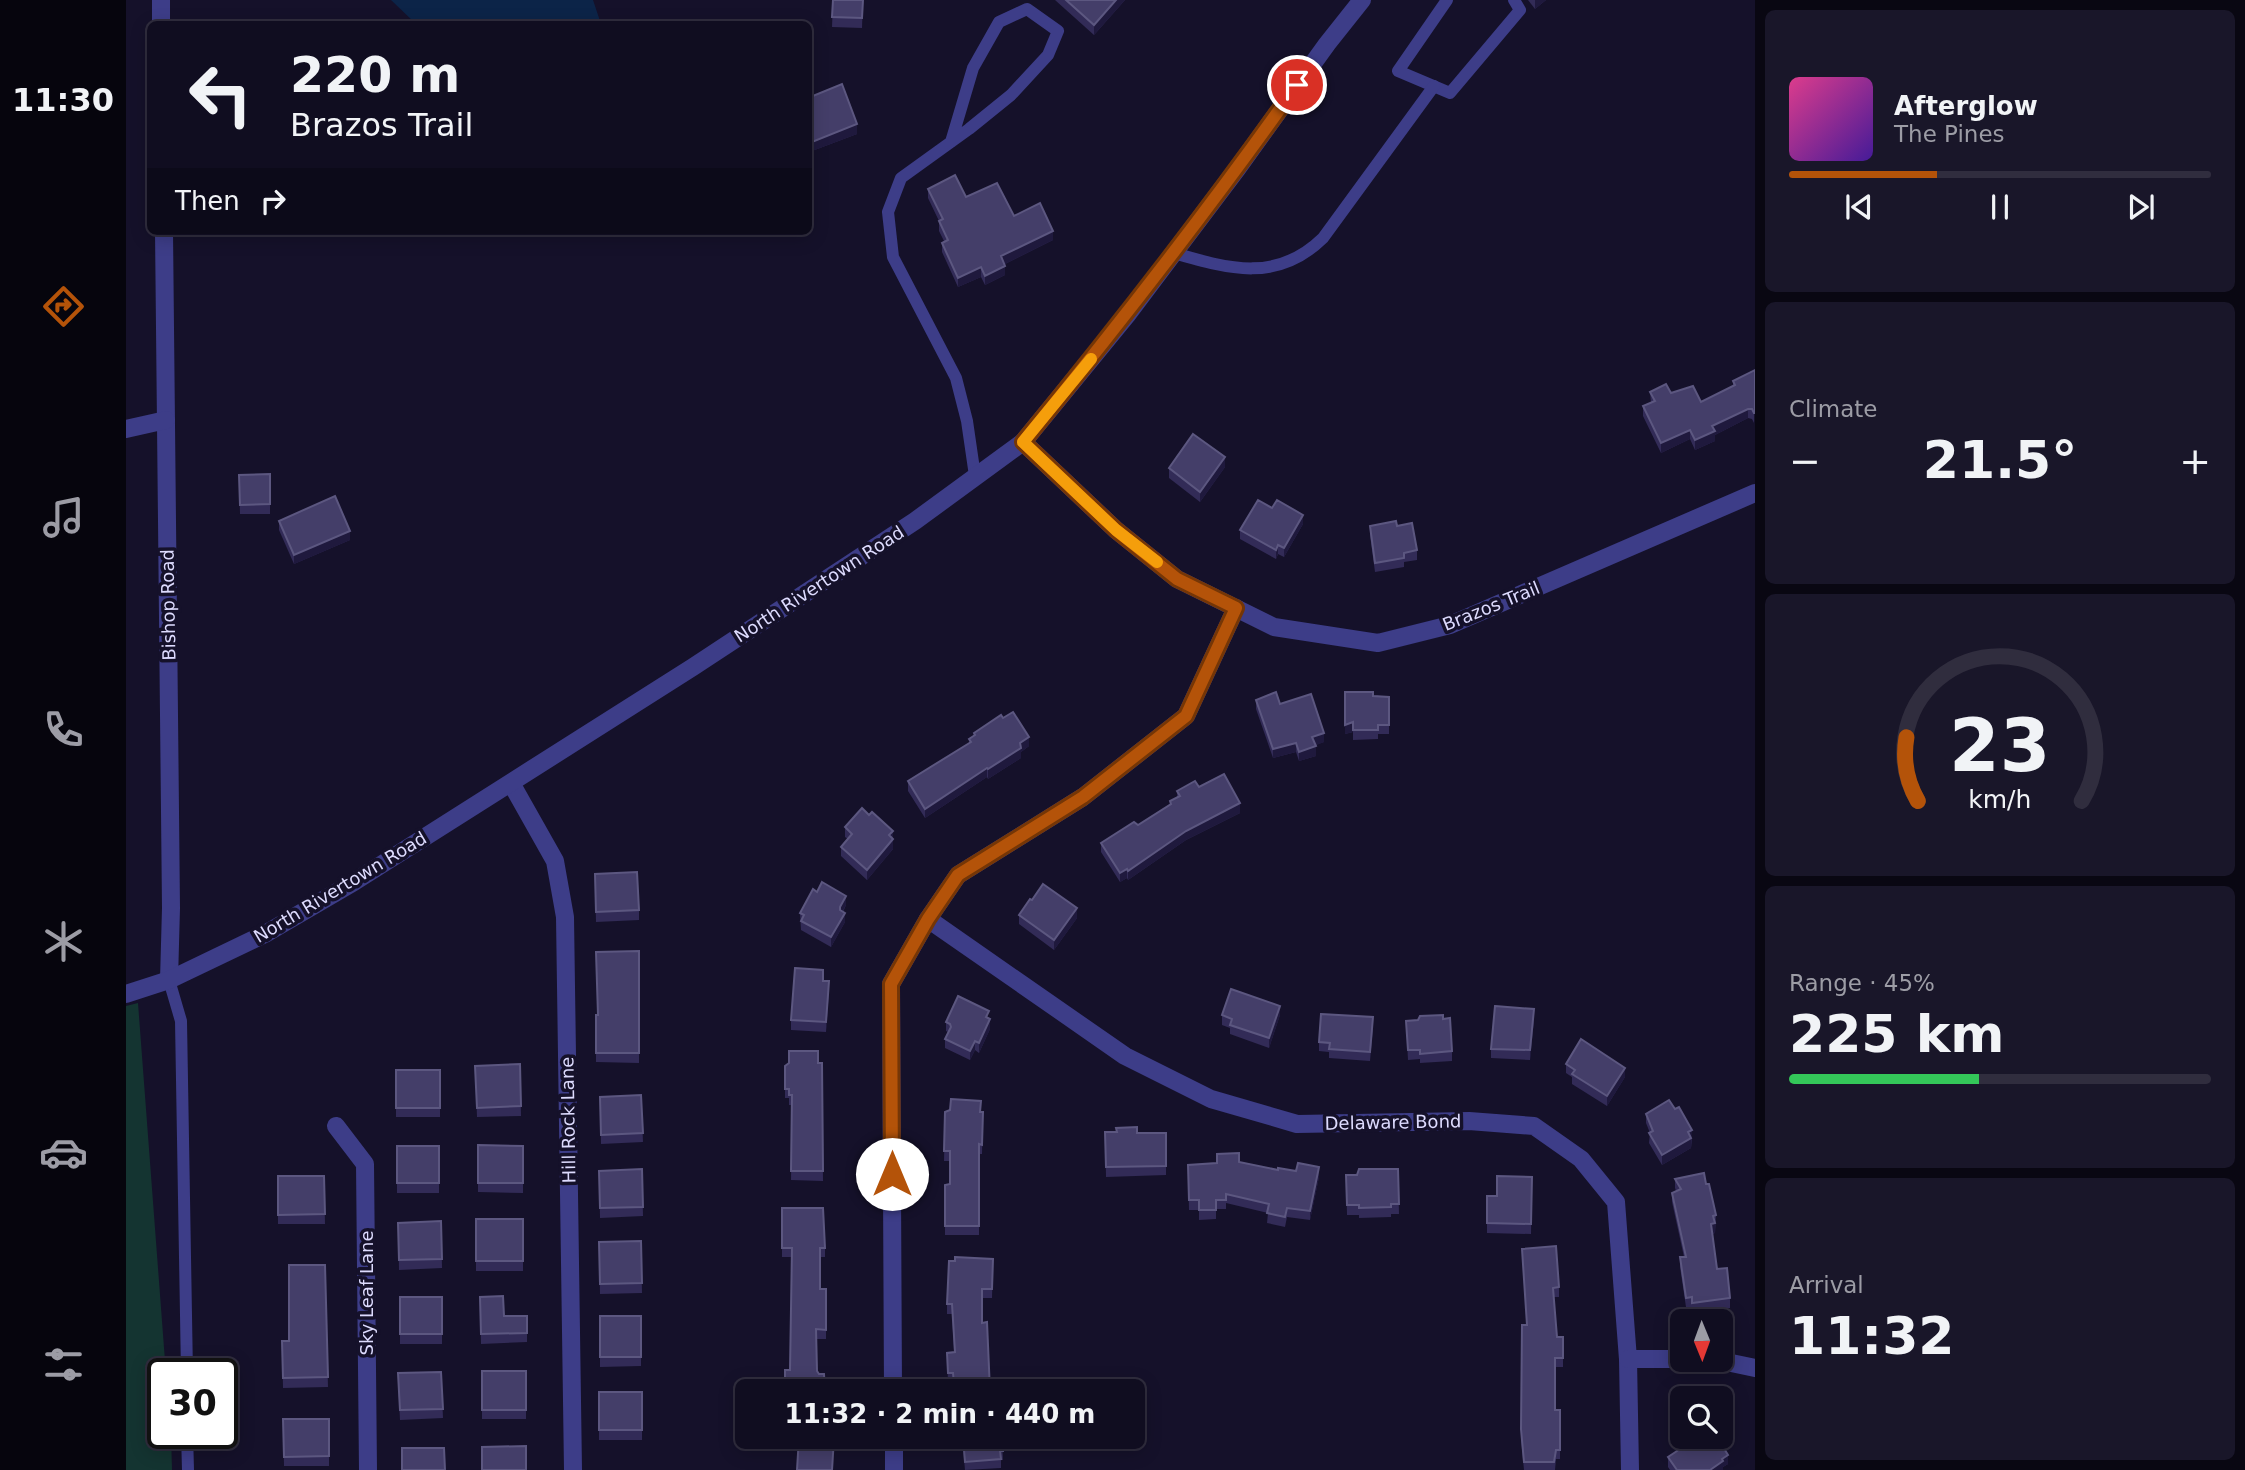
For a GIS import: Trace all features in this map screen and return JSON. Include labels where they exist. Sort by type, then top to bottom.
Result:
[{"type":"street","points":[[161,0],[161,21]]},
{"type":"street","name":"North Rivertown Road","points":[[126,993],[169,980],[265,934],[343,888],[693,667],[880,544],[1023,442],[1127,315],[1362,0]]},
{"type":"street","name":"Bishop Road","points":[[164,235],[171,908],[169,980]]},
{"type":"street","points":[[126,429],[166,420]]},
{"type":"street","name":"Brazos Trail","points":[[1023,442],[1116,530],[1177,579],[1274,627],[1378,643],[1450,625],[1755,493]]},
{"type":"street","points":[[893,1379],[891,984],[928,919],[958,875],[1083,797],[1186,716],[1236,608]]},
{"type":"street","name":"Hill Rock Lane","points":[[511,783],[555,861],[565,917],[573,1470]]},
{"type":"street","name":"Delaware Bond","points":[[928,919],[1125,1056],[1211,1099],[1297,1124],[1469,1121],[1534,1126],[1581,1159],[1616,1202],[1628,1359],[1630,1470]]},
{"type":"street","name":"Sky Leaf Lane","points":[[336,1126],[365,1164],[368,1470]]},
{"type":"street","points":[[1628,1359],[1670,1359]]},
{"type":"street","points":[[1733,1363],[1755,1368]]},
{"type":"street","points":[[894,1449],[894,1470]]},
{"type":"lane","points":[[1447,0],[1398,71],[1450,93],[1520,10],[1514,0]]},
{"type":"lane","points":[[951,142],[974,68],[999,22],[1027,9],[1058,31],[1048,55],[1011,95],[951,142],[901,178],[888,212],[893,257],[956,378],[967,421],[975,476]]},
{"type":"lane","points":[[1174,253],[1231,268],[1250,270],[1284,264],[1312,249],[1330,229],[1434,86]]},
{"type":"lane","points":[[169,980],[181,1021],[187,1358]]},
{"type":"lane","points":[[187,1449],[188,1470]]},
{"type":"green space","points":[[138,1003],[165,1358],[147,1358],[147,1449],[171,1449],[172,1470],[126,1470],[126,1006]]},
{"type":"water","points":[[391,0],[593,0],[600,21],[413,21]]},
{"type":"building","points":[[833,0],[863,0],[862,18],[832,17]]},
{"type":"building","points":[[1066,0],[1116,0],[1094,25]]},
{"type":"building","points":[[842,84],[857,124],[812,142],[812,96]]},
{"type":"building","points":[[955,175],[966,197],[997,183],[1014,216],[1040,203],[1053,231],[1001,256],[1005,266],[985,276],[981,267],[958,278],[942,243],[948,240],[939,221],[943,219],[928,189]]},
{"type":"building","points":[[1755,370],[1755,413],[1748,409],[1712,426],[1715,431],[1695,440],[1690,430],[1661,443],[1643,406],[1655,401],[1650,392],[1666,384],[1671,393],[1693,386],[1701,402],[1735,385],[1733,381]]},
{"type":"building","points":[[1193,434],[1225,457],[1200,492],[1169,468]]},
{"type":"building","points":[[270,474],[270,504],[240,505],[239,475]]},
{"type":"building","points":[[335,496],[350,531],[294,555],[279,521]]},
{"type":"building","points":[[1258,500],[1272,508],[1277,500],[1303,515],[1284,548],[1278,545],[1276,550],[1240,530]]},
{"type":"building","points":[[1396,521],[1397,526],[1412,523],[1417,550],[1404,553],[1404,558],[1375,563],[1370,526]]},
{"type":"building","points":[[1276,692],[1280,704],[1311,694],[1324,733],[1312,737],[1316,746],[1299,752],[1296,743],[1273,749],[1256,700]]},
{"type":"building","points":[[1345,692],[1373,692],[1373,696],[1389,697],[1389,725],[1378,725],[1378,730],[1353,730],[1353,722],[1345,725]]},
{"type":"building","points":[[1013,712],[1029,737],[1020,743],[1021,748],[925,809],[908,781],[971,742],[969,739],[974,733],[1001,715],[1003,718]]},
{"type":"building","points":[[1224,774],[1240,803],[1186,831],[1128,871],[1127,869],[1120,873],[1101,843],[1134,822],[1138,825],[1171,804],[1170,801],[1180,796],[1177,791],[1195,781],[1199,787]]},
{"type":"building","points":[[862,808],[869,815],[872,812],[893,831],[889,835],[893,839],[867,870],[841,847],[852,834],[845,827]]},
{"type":"building","points":[[637,872],[639,910],[596,912],[595,874]]},
{"type":"building","points":[[822,882],[846,896],[840,907],[845,913],[831,937],[801,921],[804,915],[800,913],[813,889],[817,892]]},
{"type":"building","points":[[1043,884],[1077,908],[1054,940],[1019,915]]},
{"type":"building","points":[[639,951],[639,1053],[596,1053],[596,952]]},
{"type":"building","points":[[795,968],[823,970],[823,981],[829,981],[826,1022],[791,1020]]},
{"type":"building","points":[[1231,989],[1280,1006],[1269,1038],[1230,1025],[1232,1019],[1222,1015]]},
{"type":"building","points":[[958,996],[989,1011],[986,1017],[990,1019],[979,1043],[975,1041],[970,1051],[945,1039],[951,1027],[946,1022]]},
{"type":"building","points":[[1495,1006],[1534,1009],[1530,1050],[1491,1049]]},
{"type":"building","points":[[1321,1014],[1373,1017],[1370,1052],[1329,1049],[1330,1043],[1319,1042]]},
{"type":"building","points":[[1443,1015],[1443,1019],[1450,1018],[1452,1051],[1420,1054],[1420,1050],[1408,1050],[1406,1021],[1418,1020],[1420,1016]]},
{"type":"building","points":[[1581,1039],[1625,1068],[1607,1096],[1572,1074],[1575,1070],[1566,1064]]},
{"type":"building","points":[[789,1051],[818,1051],[818,1063],[822,1063],[823,1171],[791,1171],[792,1095],[789,1095],[789,1089],[785,1089],[785,1066],[789,1063]]},
{"type":"building","points":[[520,1064],[521,1106],[477,1108],[475,1066]]},
{"type":"building","points":[[396,1070],[440,1070],[440,1108],[396,1108]]},
{"type":"building","points":[[641,1095],[643,1133],[601,1135],[600,1097]]},
{"type":"building","points":[[951,1099],[981,1101],[980,1112],[983,1112],[982,1145],[979,1144],[979,1226],[945,1226],[945,1185],[950,1184],[950,1151],[944,1151],[945,1112],[950,1110]]},
{"type":"building","points":[[1669,1100],[1675,1109],[1679,1107],[1692,1130],[1688,1132],[1691,1138],[1662,1155],[1649,1133],[1653,1131],[1646,1114]]},
{"type":"building","points":[[1137,1127],[1137,1133],[1166,1133],[1166,1166],[1106,1167],[1105,1132],[1117,1132],[1116,1128]]},
{"type":"building","points":[[478,1145],[523,1146],[523,1183],[478,1183]]},
{"type":"building","points":[[397,1146],[439,1146],[439,1183],[397,1183]]},
{"type":"building","points":[[1239,1153],[1239,1162],[1278,1170],[1296,1171],[1298,1163],[1319,1167],[1310,1211],[1287,1208],[1285,1217],[1267,1213],[1269,1204],[1226,1194],[1226,1200],[1216,1200],[1216,1210],[1199,1210],[1199,1200],[1189,1200],[1188,1165],[1217,1163],[1217,1154]]},
{"type":"building","points":[[642,1169],[643,1207],[600,1208],[599,1171]]},
{"type":"building","points":[[1359,1169],[1398,1169],[1399,1204],[1391,1204],[1391,1207],[1359,1208],[1359,1205],[1347,1205],[1346,1175],[1357,1175]]},
{"type":"building","points":[[1704,1173],[1716,1215],[1713,1216],[1715,1223],[1711,1224],[1717,1269],[1727,1268],[1730,1298],[1692,1303],[1692,1297],[1686,1298],[1680,1257],[1686,1257],[1672,1193],[1681,1189],[1675,1179]]},
{"type":"building","points":[[278,1176],[324,1176],[325,1214],[278,1215]]},
{"type":"building","points":[[1497,1176],[1532,1177],[1531,1224],[1487,1223],[1487,1196],[1497,1196]]},
{"type":"building","points":[[782,1208],[823,1208],[825,1248],[820,1248],[820,1289],[826,1289],[826,1330],[816,1329],[817,1371],[824,1374],[824,1379],[785,1379],[785,1370],[790,1370],[792,1248],[782,1248]]},
{"type":"building","points":[[476,1219],[523,1219],[523,1261],[476,1261]]},
{"type":"building","points":[[441,1221],[442,1259],[399,1260],[398,1223]]},
{"type":"building","points":[[641,1241],[642,1283],[600,1284],[599,1242]]},
{"type":"building","points":[[1556,1246],[1559,1287],[1553,1288],[1557,1337],[1563,1337],[1563,1358],[1555,1358],[1555,1410],[1560,1410],[1560,1450],[1556,1450],[1554,1462],[1524,1462],[1521,1429],[1522,1325],[1527,1325],[1522,1249]]},
{"type":"building","points":[[955,1257],[993,1259],[992,1289],[982,1289],[982,1323],[987,1322],[989,1379],[954,1379],[953,1373],[948,1373],[947,1353],[955,1352],[952,1304],[947,1304],[949,1261],[955,1261]]},
{"type":"building","points":[[289,1265],[325,1265],[328,1377],[283,1378],[282,1341],[289,1341]]},
{"type":"building","points":[[503,1296],[504,1316],[527,1316],[527,1333],[481,1334],[480,1297]]},
{"type":"building","points":[[400,1297],[442,1297],[442,1334],[400,1334]]},
{"type":"building","points":[[600,1316],[641,1316],[641,1357],[600,1357]]},
{"type":"building","points":[[482,1371],[526,1371],[526,1410],[482,1410]]},
{"type":"building","points":[[441,1372],[443,1409],[400,1410],[398,1373]]},
{"type":"building","points":[[599,1392],[642,1392],[642,1430],[599,1430]]},
{"type":"building","points":[[283,1419],[329,1419],[329,1456],[284,1457]]},
{"type":"building","points":[[526,1446],[526,1470],[482,1470],[482,1447]]},
{"type":"building","points":[[402,1448],[444,1448],[445,1470],[402,1470]]},
{"type":"building","points":[[798,1449],[833,1449],[832,1470],[797,1470]]},
{"type":"building","points":[[964,1449],[1003,1449],[1000,1451],[1001,1459],[965,1462]]},
{"type":"building","points":[[1724,1449],[1728,1455],[1710,1470],[1677,1470],[1668,1457],[1677,1451]]},
{"type":"slow traffic","points":[[1091,359],[1023,442],[1116,530],[1157,562]]},
{"type":"route","points":[[892,1174],[891,984],[928,919],[958,875],[1083,797],[1186,716],[1236,608],[1177,579],[1116,530],[1023,442],[1127,315],[1297,85]]}]
